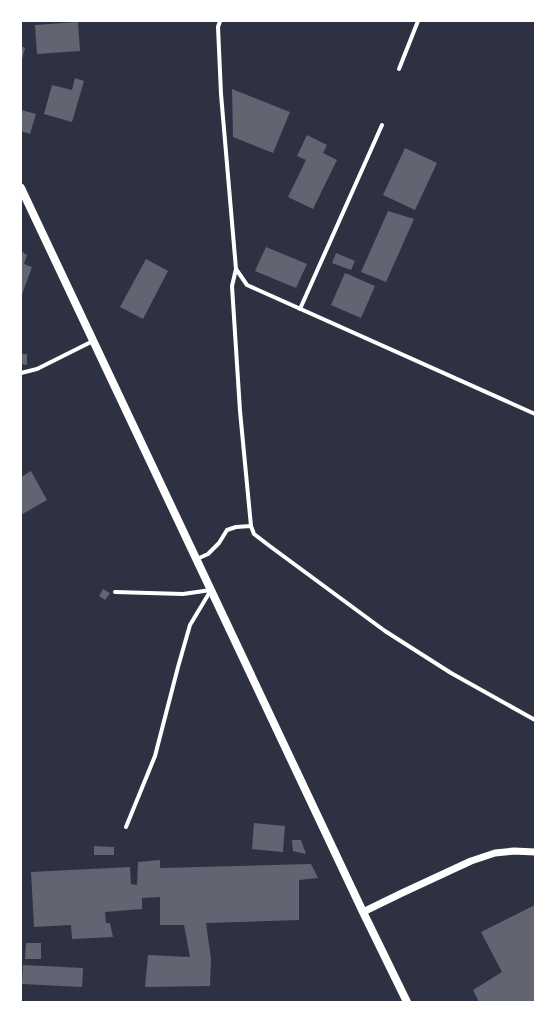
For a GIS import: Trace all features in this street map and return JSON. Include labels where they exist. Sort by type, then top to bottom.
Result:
[{"type":"main road","points":[[21,188],[407,1002]]},
{"type":"street","points":[[220,21],[218,27],[221,94],[236,269],[232,286],[240,411],[251,526],[254,534],[384,631],[451,673],[535,720]]},
{"type":"street","points":[[399,68],[418,21]]},
{"type":"street","points":[[300,310],[382,125]]},
{"type":"street","points":[[236,269],[247,285],[535,414]]},
{"type":"street","points":[[21,373],[37,369],[93,340]]},
{"type":"street","points":[[197,560],[208,554],[219,543],[227,530],[236,527],[251,526]]},
{"type":"street","points":[[115,592],[183,594],[212,590]]},
{"type":"street","points":[[126,827],[155,756],[190,625],[212,590]]},
{"type":"street","points":[[363,912],[471,861],[495,853],[514,851],[535,852]]},
{"type":"building","points":[[78,22],[80,51],[37,54],[35,25]]},
{"type":"building","points":[[21,46],[25,48],[22,60],[21,60]]},
{"type":"building","points":[[75,78],[84,81],[72,122],[44,114],[52,85],[72,90]]},
{"type":"building","points":[[232,89],[290,112],[273,153],[233,137]]},
{"type":"building","points":[[21,110],[36,114],[30,134],[21,131]]},
{"type":"building","points":[[307,135],[327,145],[323,153],[337,160],[313,209],[288,197],[306,160],[297,156]]},
{"type":"building","points":[[405,148],[437,163],[415,210],[383,195]]},
{"type":"building","points":[[388,211],[414,219],[386,282],[361,272]]},
{"type":"building","points":[[266,247],[307,264],[296,288],[255,271]]},
{"type":"building","points":[[21,251],[27,255],[24,264],[32,267],[21,297]]},
{"type":"building","points":[[336,253],[355,261],[351,270],[332,263]]},
{"type":"building","points":[[146,259],[168,271],[143,319],[120,307]]},
{"type":"building","points":[[345,273],[375,286],[361,318],[331,305]]},
{"type":"building","points":[[21,354],[27,354],[27,365],[21,364]]},
{"type":"building","points":[[31,471],[47,500],[21,515],[21,477]]},
{"type":"building","points":[[103,589],[110,593],[105,600],[99,596]]},
{"type":"building","points":[[254,823],[285,826],[283,852],[252,849]]},
{"type":"building","points":[[292,840],[301,840],[306,854],[293,851]]},
{"type":"building","points":[[94,846],[114,847],[114,855],[94,855]]},
{"type":"building","points":[[160,860],[160,868],[311,864],[318,878],[299,880],[299,920],[206,923],[211,959],[210,986],[145,987],[148,955],[190,957],[184,925],[160,925],[160,897],[142,898],[142,909],[105,912],[106,923],[110,923],[113,937],[72,939],[71,925],[34,927],[31,872],[130,867],[131,884],[137,885],[138,862]]},
{"type":"building","points":[[535,905],[535,1002],[479,1002],[473,990],[502,972],[481,932]]},
{"type":"building","points":[[26,943],[41,943],[41,959],[25,959]]},
{"type":"building","points":[[23,965],[83,968],[82,987],[22,984]]}]
